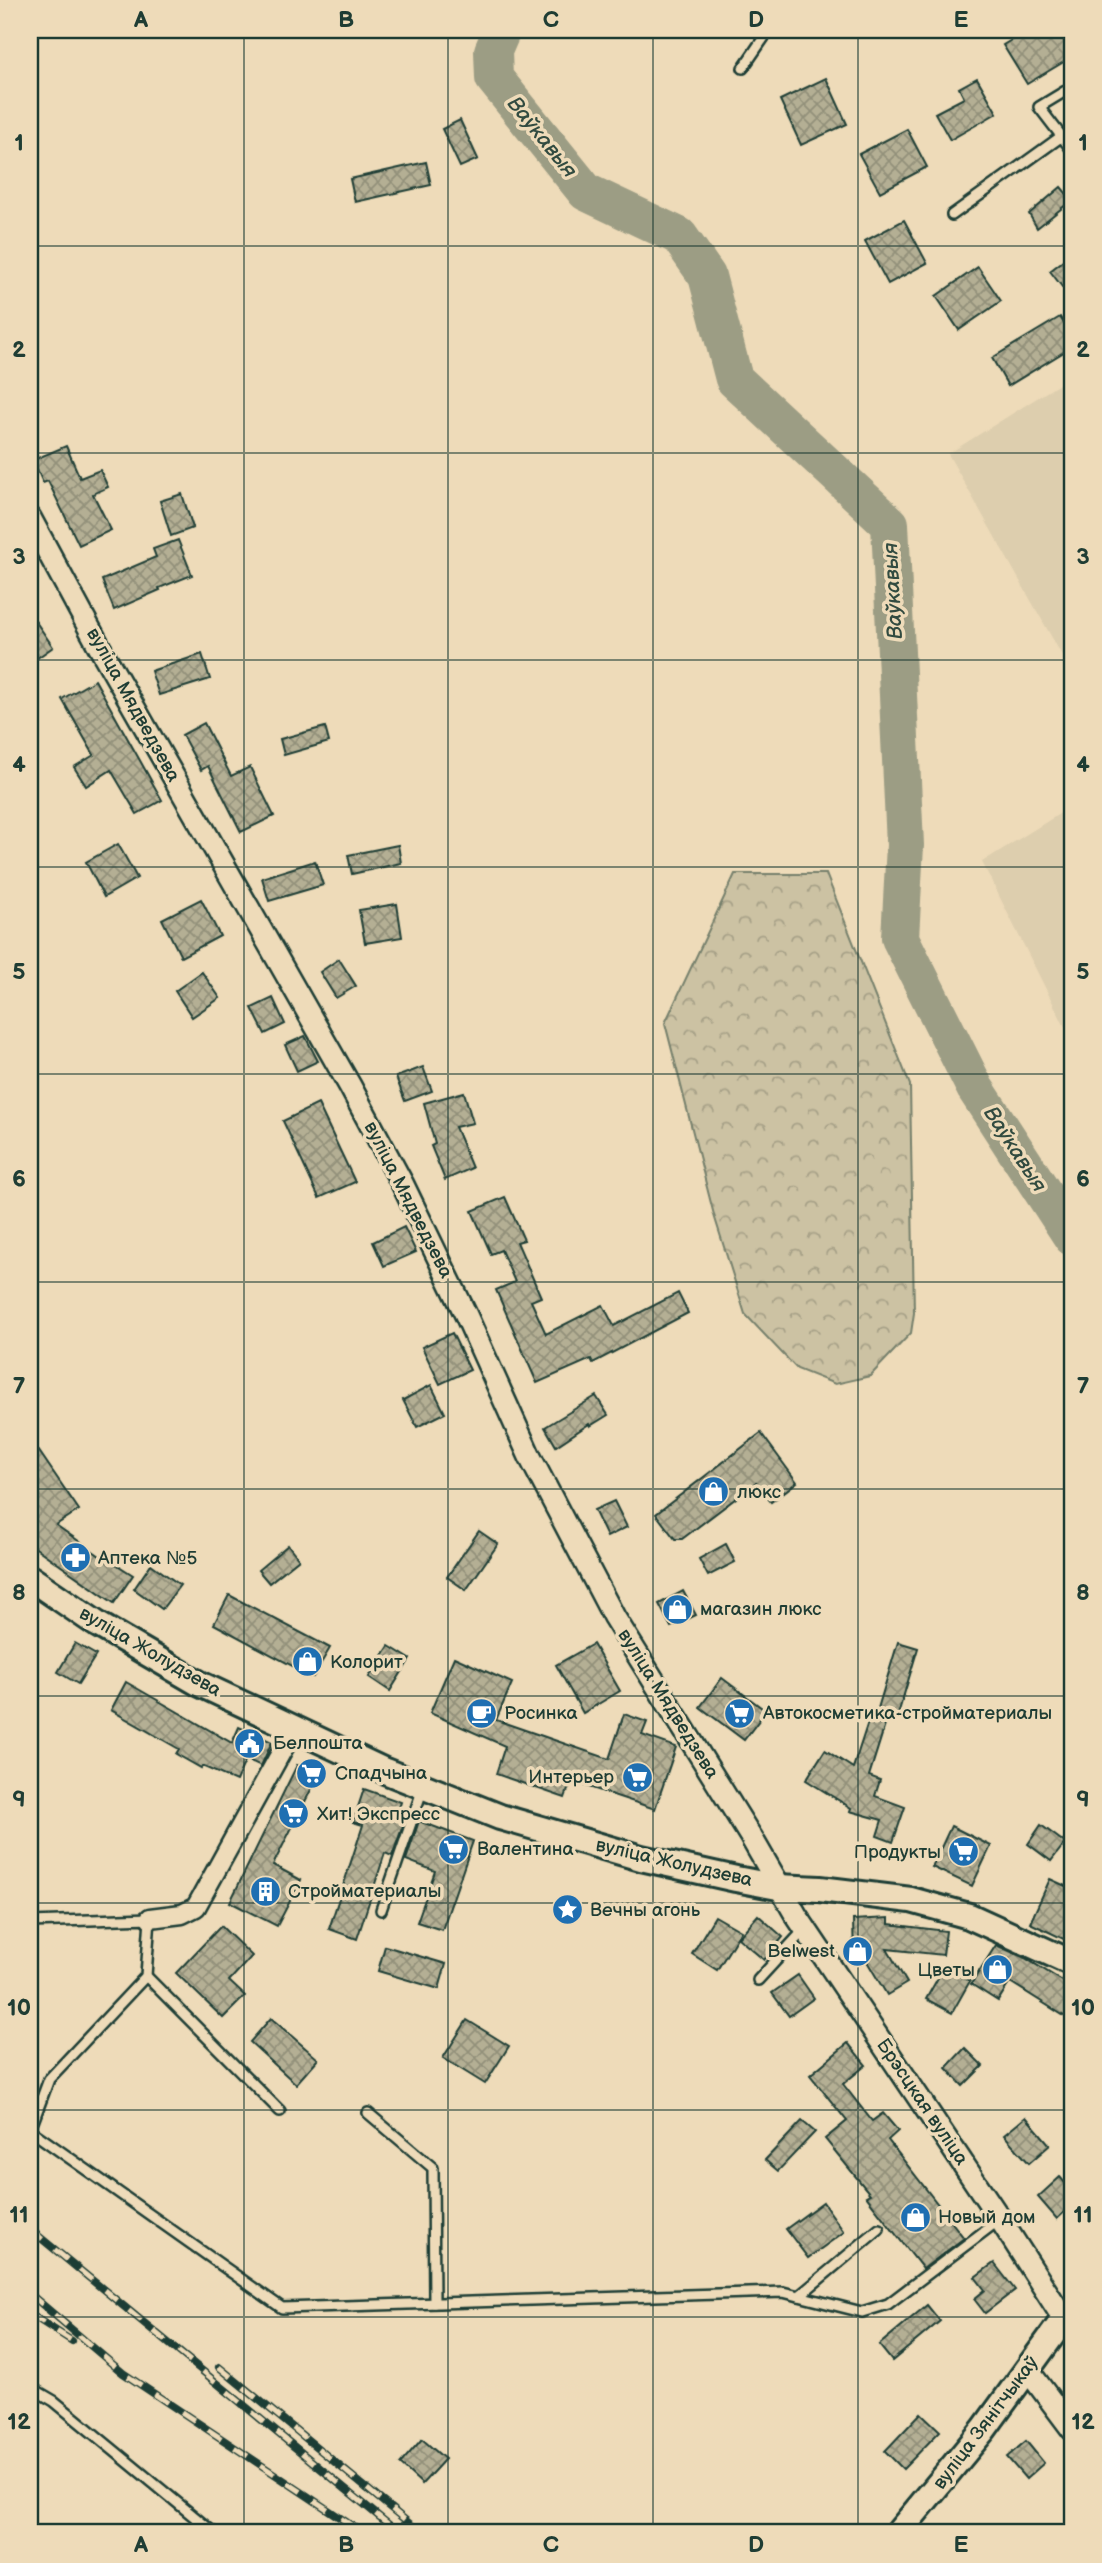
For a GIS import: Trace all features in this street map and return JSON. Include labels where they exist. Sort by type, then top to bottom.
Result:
[{"type":"main road","name":"вуліца Жолудзева","points":[[30,1578],[97,1624],[200,1684],[424,1786],[500,1817],[628,1854],[778,1887],[911,1900],[969,1916],[1072,1963]]},
{"type":"main road","name":"вуліца Зянітчыкаў","points":[[898,2533],[984,2429],[1068,2316]]},
{"type":"street","name":"вуліца Мядведзева","points":[[30,518],[106,660],[350,1086],[391,1163],[466,1315],[530,1457],[614,1617],[751,1837],[778,1887]]},
{"type":"street","points":[[150,1918],[182,1914],[196,1907],[294,1728]]},
{"type":"street","name":"Брэсцкая вуліца","points":[[778,1887],[1068,2316]]},
{"type":"street","points":[[1027,2369],[1072,2429]]},
{"type":"lane","points":[[743,68],[769,30]]},
{"type":"lane","points":[[1072,87],[1039,107],[1072,150]]},
{"type":"lane","points":[[952,215],[1062,136]]},
{"type":"lane","points":[[381,1910],[424,1786]]},
{"type":"lane","points":[[30,1922],[150,1918],[146,1976],[49,2079],[30,2130],[282,2308],[783,2292],[862,2312],[888,2304],[1000,2219]]},
{"type":"lane","points":[[758,1980],[805,1930]]},
{"type":"lane","points":[[146,1976],[280,2111]]},
{"type":"lane","points":[[368,2113],[433,2168],[433,2302]]},
{"type":"lane","points":[[799,2296],[878,2229]]},
{"type":"lane","points":[[30,2387],[54,2401],[214,2533]]},
{"type":"shaded area","points":[[1072,376],[1072,673],[948,454]]},
{"type":"shaded area","points":[[1072,806],[1072,1041],[982,862]]},
{"type":"green space","points":[[735,874],[826,874],[910,1085],[914,1313],[911,1333],[870,1376],[835,1384],[797,1369],[745,1314],[714,1215],[665,1023]]},
{"type":"building","points":[[1028,30],[1072,30],[1072,57],[1027,84],[1003,45]]},
{"type":"building","points":[[826,78],[847,124],[801,145],[780,100]]},
{"type":"building","points":[[977,78],[997,113],[950,140],[935,113],[964,98],[959,88]]},
{"type":"building","points":[[460,120],[478,159],[460,167],[442,129]]},
{"type":"building","points":[[907,129],[927,167],[880,192],[859,154]]},
{"type":"building","points":[[426,162],[431,185],[355,202],[350,179]]},
{"type":"building","points":[[1061,187],[1072,200],[1037,228],[1029,214]]},
{"type":"building","points":[[904,220],[927,263],[888,284],[865,241]]},
{"type":"building","points":[[1072,254],[1072,300],[1050,271]]},
{"type":"building","points":[[978,267],[1001,301],[959,330],[936,296]]},
{"type":"building","points":[[1060,317],[1072,337],[1072,347],[1008,386],[992,358]]},
{"type":"building","points":[[66,446],[80,478],[100,470],[108,487],[93,494],[111,530],[79,545],[48,481],[43,483],[33,460]]},
{"type":"building","points":[[182,494],[193,528],[171,536],[160,501]]},
{"type":"building","points":[[178,540],[192,575],[114,610],[102,580],[156,557],[153,549]]},
{"type":"building","points":[[30,613],[53,647],[30,663]]},
{"type":"building","points":[[202,654],[210,679],[159,695],[151,671]]},
{"type":"building","points":[[95,680],[162,800],[137,814],[111,770],[86,786],[74,767],[94,755],[62,699]]},
{"type":"building","points":[[204,723],[231,776],[250,767],[274,816],[241,832],[208,766],[201,770],[182,735]]},
{"type":"building","points":[[325,727],[329,742],[284,755],[280,739]]},
{"type":"building","points":[[118,844],[137,878],[104,897],[86,862]]},
{"type":"building","points":[[398,845],[401,863],[352,874],[348,855]]},
{"type":"building","points":[[315,861],[323,885],[269,901],[262,878]]},
{"type":"building","points":[[201,899],[220,936],[181,957],[162,919]]},
{"type":"building","points":[[397,904],[402,937],[365,943],[359,910]]},
{"type":"building","points":[[339,959],[356,986],[336,998],[320,972]]},
{"type":"building","points":[[202,972],[220,998],[192,1017],[175,991]]},
{"type":"building","points":[[273,998],[285,1024],[265,1034],[252,1008]]},
{"type":"building","points":[[305,1036],[318,1061],[297,1071],[285,1045]]},
{"type":"building","points":[[423,1067],[432,1091],[405,1101],[396,1077]]},
{"type":"building","points":[[464,1092],[473,1123],[455,1127],[472,1168],[445,1180],[431,1146],[435,1144],[424,1103]]},
{"type":"building","points":[[318,1104],[355,1182],[319,1198],[283,1121]]},
{"type":"building","points":[[505,1197],[524,1240],[517,1242],[541,1297],[531,1301],[546,1334],[603,1305],[614,1326],[678,1293],[688,1313],[593,1363],[591,1359],[537,1383],[496,1290],[515,1282],[501,1250],[491,1254],[472,1211]]},
{"type":"building","points":[[404,1227],[416,1252],[384,1266],[373,1242]]},
{"type":"building","points":[[452,1333],[470,1370],[440,1384],[422,1347]]},
{"type":"building","points":[[431,1385],[445,1413],[417,1427],[403,1400]]},
{"type":"building","points":[[596,1396],[608,1415],[556,1446],[545,1427]]},
{"type":"building","name":"люкс","points":[[761,1433],[797,1482],[771,1502],[756,1483],[682,1539],[675,1539],[656,1514]]},
{"type":"building","points":[[30,1438],[79,1510],[56,1525],[110,1563],[111,1561],[133,1575],[114,1603],[30,1544]]},
{"type":"building","points":[[614,1501],[627,1527],[607,1537],[594,1510]]},
{"type":"building","points":[[479,1531],[498,1544],[466,1590],[447,1577]]},
{"type":"building","points":[[726,1544],[735,1562],[708,1576],[699,1559]]},
{"type":"building","points":[[288,1545],[299,1559],[269,1583],[258,1570]]},
{"type":"building","points":[[151,1564],[180,1585],[162,1609],[134,1589]]},
{"type":"building","name":"магазин люкс","points":[[683,1591],[696,1615],[671,1627],[659,1604]]},
{"type":"building","points":[[229,1595],[330,1648],[313,1677],[214,1624]]},
{"type":"building","points":[[898,1642],[918,1648],[896,1721],[876,1715]]},
{"type":"building","points":[[75,1643],[96,1655],[78,1684],[58,1672]]},
{"type":"building","points":[[593,1644],[620,1691],[583,1713],[556,1665]]},
{"type":"building","points":[[389,1646],[410,1659],[390,1691],[369,1677]]},
{"type":"building","points":[[454,1657],[512,1683],[496,1720],[609,1759],[624,1714],[647,1722],[642,1735],[676,1747],[655,1809],[571,1781],[565,1798],[496,1774],[505,1746],[430,1713]]},
{"type":"building","points":[[722,1678],[766,1711],[744,1740],[700,1707]]},
{"type":"building","points":[[126,1682],[232,1743],[239,1727],[272,1742],[261,1766],[246,1759],[236,1781],[202,1766],[201,1768],[176,1754],[179,1749],[111,1710]]},
{"type":"building","points":[[869,1719],[885,1725],[869,1776],[880,1780],[875,1796],[905,1807],[893,1842],[877,1836],[882,1820],[850,1811],[851,1808],[806,1780],[825,1750],[853,1768]]},
{"type":"building","points":[[297,1765],[318,1776],[273,1865],[301,1880],[277,1926],[230,1902]]},
{"type":"building","points":[[364,1789],[401,1802],[397,1814],[406,1817],[392,1856],[385,1853],[357,1939],[329,1929],[363,1825],[353,1822]]},
{"type":"building","points":[[419,1821],[473,1841],[442,1930],[417,1922],[435,1871],[406,1860]]},
{"type":"building","points":[[1041,1825],[1065,1843],[1051,1861],[1028,1844]]},
{"type":"building","points":[[951,1826],[991,1846],[972,1886],[932,1867]]},
{"type":"building","points":[[1050,1879],[1072,1889],[1072,1943],[1030,1923]]},
{"type":"building","points":[[758,1915],[783,1937],[764,1960],[738,1938]]},
{"type":"building","points":[[715,1916],[741,1931],[717,1970],[692,1954]]},
{"type":"building","points":[[889,1918],[889,1924],[946,1931],[943,1955],[887,1949],[907,1983],[887,1995],[865,1958],[854,1958],[853,1920]]},
{"type":"building","points":[[221,1926],[252,1956],[229,1981],[245,1996],[223,2018],[176,1973]]},
{"type":"building","points":[[996,1945],[1025,1958],[1072,1987],[1072,2021],[1010,1982],[998,2001],[971,1984]]},
{"type":"building","points":[[385,1946],[446,1964],[439,1989],[378,1971]]},
{"type":"building","points":[[944,1967],[970,1981],[952,2013],[926,1999]]},
{"type":"building","points":[[798,1975],[814,1998],[789,2016],[772,1993]]},
{"type":"building","points":[[271,2018],[318,2059],[296,2084],[250,2042]]},
{"type":"building","points":[[467,2020],[509,2046],[485,2084],[443,2058]]},
{"type":"building","points":[[848,2043],[866,2065],[843,2084],[872,2121],[883,2113],[898,2131],[888,2140],[964,2238],[923,2269],[866,2196],[870,2194],[825,2139],[847,2121],[810,2075]]},
{"type":"building","points":[[965,2048],[983,2066],[963,2086],[946,2068]]},
{"type":"building","points":[[1026,2117],[1050,2145],[1029,2163],[1004,2135]]},
{"type":"building","points":[[802,2121],[815,2132],[778,2171],[765,2160]]},
{"type":"building","points":[[1060,2177],[1072,2191],[1072,2205],[1057,2219],[1038,2197]]},
{"type":"building","points":[[823,2202],[844,2232],[808,2258],[786,2229]]},
{"type":"building","points":[[994,2263],[1015,2290],[985,2313],[974,2299],[985,2290],[975,2277]]},
{"type":"building","points":[[927,2305],[940,2321],[892,2361],[879,2345]]},
{"type":"building","points":[[921,2413],[940,2431],[903,2469],[885,2451]]},
{"type":"building","points":[[422,2439],[445,2459],[422,2484],[400,2464]]},
{"type":"building","points":[[1026,2441],[1044,2463],[1026,2479],[1007,2457]]},
{"type":"waterway","name":"Ваўкавыя","points":[[502,30],[493,51],[494,78],[586,192],[679,236],[707,276],[734,379],[890,524],[905,845],[900,938],[975,1088],[1072,1237]]},
{"type":"railway","points":[[30,2229],[399,2533]]},
{"type":"railway","points":[[30,2294],[123,2373],[363,2533]]},
{"type":"railway","points":[[30,2314],[72,2341]]},
{"type":"railway","points":[[219,2367],[421,2533]]},
{"type":"place","name":"люкс","points":[[714,1492]]},
{"type":"place","name":"Аптека №5","points":[[75,1558]]},
{"type":"place","name":"магазин люкс","points":[[677,1609]]},
{"type":"place","name":"Колорит","points":[[307,1662]]},
{"type":"place","name":"Росинка","points":[[481,1713]]},
{"type":"place","name":"Автокосметика-стройматериалы","points":[[740,1713]]},
{"type":"place","name":"Белпошта","points":[[250,1743]]},
{"type":"place","name":"Спадчына","points":[[312,1773]]},
{"type":"place","name":"Интерьер","points":[[637,1777]]},
{"type":"place","name":"Хит! Экспресс","points":[[294,1814]]},
{"type":"place","name":"Валентина","points":[[454,1849]]},
{"type":"place","name":"Продукты","points":[[964,1852]]},
{"type":"place","name":"Стройматериалы","points":[[265,1891]]},
{"type":"place","name":"Вечны агонь","points":[[567,1910]]},
{"type":"place","name":"Belwest","points":[[858,1951]]},
{"type":"place","name":"Цветы","points":[[998,1970]]},
{"type":"place","name":"Новый дом","points":[[915,2217]]}]
